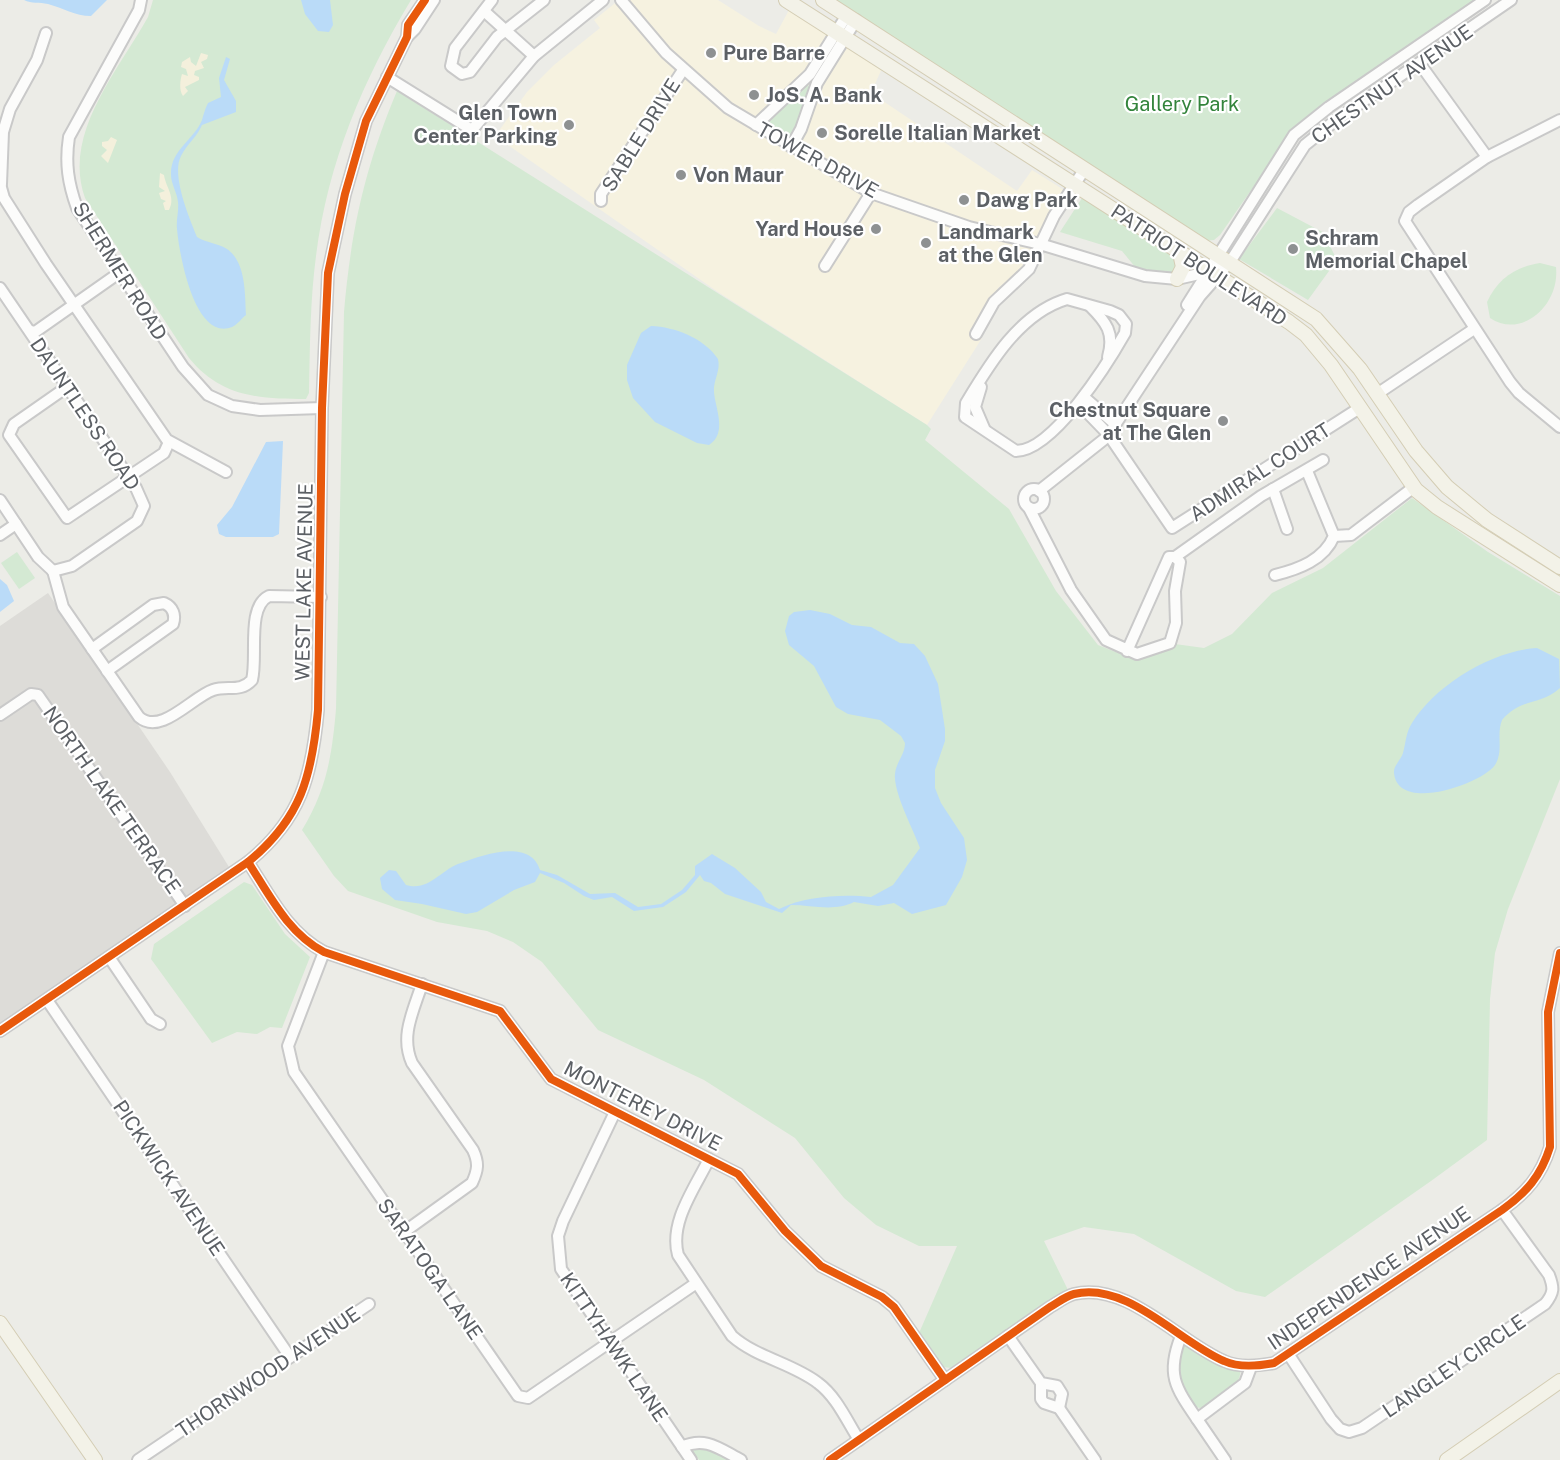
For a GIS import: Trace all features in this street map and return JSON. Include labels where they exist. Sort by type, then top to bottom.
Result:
[{"type":"main road","name":"PATRIOT BOULEVARD","points":[[786,0],[1306,335],[1330,365],[1358,409],[1414,487],[1437,507],[1560,585]]},
{"type":"main road","name":"PATRIOT BOULEVARD","points":[[823,0],[1316,319],[1360,369],[1416,451],[1447,487],[1487,520],[1560,567]]},
{"type":"main road","points":[[1177,279],[1183,267],[1179,254]]},
{"type":"main road","points":[[0,1323],[95,1460]]},
{"type":"main road","points":[[1447,1460],[1560,1381]]},
{"type":"main road","points":[[1461,1460],[1560,1393]]},
{"type":"street","name":"SHERMER ROAD","points":[[141,0],[139,10],[69,137],[65,159],[69,185],[77,208],[118,273],[183,367],[208,395],[232,406],[260,410],[322,408]]},
{"type":"street","name":"WEST LAKE AVENUE","points":[[407,37],[408,25],[424,0]]},
{"type":"street","name":"WEST LAKE AVENUE","points":[[0,1031],[248,862],[271,843],[304,792],[315,751],[318,710],[322,408],[328,273],[345,194],[366,121],[407,37],[416,29],[434,0]]},
{"type":"street","points":[[492,0],[455,48],[451,66],[455,71],[462,74],[470,72],[505,30],[544,0]]},
{"type":"street","points":[[387,77],[472,130],[534,56],[603,0]]},
{"type":"street","name":"TOWER DRIVE","points":[[621,0],[646,32],[683,70],[728,108],[871,192],[969,227],[1040,244],[1145,276],[1177,279],[1212,275]]},
{"type":"street","name":"CHESTNUT AVENUE","points":[[1225,259],[1294,135],[1329,107],[1485,0]]},
{"type":"street","name":"CHESTNUT AVENUE","points":[[1127,651],[1106,640],[1071,590],[1029,508],[1036,510],[1044,503],[1044,496],[1039,491],[1108,434],[1212,275],[1305,146],[1336,120],[1511,0]]},
{"type":"street","points":[[484,11],[534,56]]},
{"type":"street","points":[[756,125],[804,80],[851,18]]},
{"type":"street","points":[[46,33],[37,60],[10,109],[3,132],[1,184],[4,198],[73,304],[169,442],[226,472]]},
{"type":"street","points":[[791,147],[801,129],[817,85],[840,35]]},
{"type":"street","points":[[1420,64],[1487,157]]},
{"type":"street","name":"SABLE DRIVE","points":[[601,201],[601,194],[683,70]]},
{"type":"street","points":[[804,80],[817,85]]},
{"type":"street","points":[[1560,120],[1487,157],[1409,212],[1405,221],[1519,393],[1560,427]]},
{"type":"street","points":[[976,334],[994,302],[1024,276],[1040,244],[1084,170]]},
{"type":"street","points":[[825,266],[871,192]]},
{"type":"street","points":[[30,332],[35,332],[118,273]]},
{"type":"street","name":"DAUNTLESS ROAD","points":[[0,288],[143,502],[139,519],[72,566],[53,571]]},
{"type":"street","points":[[1067,299],[1119,315],[1126,324],[1125,333],[1107,361],[1082,401],[1026,451],[1016,451],[987,432],[981,424],[975,407],[982,378],[1014,334],[1046,309],[1067,299]]},
{"type":"street","points":[[1088,304],[1105,320],[1111,333],[1107,361]]},
{"type":"street","points":[[1377,394],[1474,328]]},
{"type":"street","points":[[67,387],[14,424],[9,435],[67,518],[164,453],[169,442]]},
{"type":"street","points":[[1082,401],[1115,424]]},
{"type":"street","name":"ADMIRAL COURT","points":[[1082,401],[1108,434],[1172,528],[1358,409]]},
{"type":"street","points":[[1175,557],[1180,562],[1175,591],[1176,623],[1170,643],[1137,654],[1127,651],[1169,557],[1175,557],[1273,489],[1323,460]]},
{"type":"street","points":[[1275,575],[1301,568],[1329,548],[1334,536],[1307,471]]},
{"type":"street","points":[[1334,536],[1351,535],[1414,487]]},
{"type":"street","points":[[1273,489],[1287,529]]},
{"type":"street","points":[[0,500],[38,557],[53,571],[63,607],[139,717],[149,723],[162,720],[209,691],[221,688],[239,689],[252,680],[256,610],[263,599],[269,596],[321,597]]},
{"type":"street","points":[[0,535],[16,524]]},
{"type":"street","points":[[92,649],[153,606],[164,603],[171,607],[175,615],[173,624],[107,671]]},
{"type":"street","name":"NORTH LAKE TERRACE","points":[[0,715],[31,694],[38,695],[186,906]]},
{"type":"street","name":"MONTEREY DRIVE","points":[[248,862],[287,922],[306,942],[324,952],[500,1011],[551,1078],[731,1169],[746,1181],[785,1231],[821,1266],[882,1297],[894,1306],[945,1380]]},
{"type":"street","name":"SARATOGA LANE","points":[[324,952],[288,1046],[289,1059],[294,1072],[518,1396],[528,1398],[695,1284]]},
{"type":"street","name":"INDEPENDENCE AVENUE","points":[[830,1460],[1008,1336],[1073,1294],[1094,1292],[1149,1313],[1181,1336],[1225,1362],[1251,1366],[1274,1363],[1289,1356],[1502,1210],[1531,1185],[1544,1165],[1550,1147],[1548,1012],[1560,953]]},
{"type":"street","points":[[109,957],[151,1019],[160,1024]]},
{"type":"street","points":[[404,1232],[472,1183],[478,1171],[473,1150],[408,1053],[406,1039],[408,1026],[422,984]]},
{"type":"street","name":"PICKWICK AVENUE","points":[[47,1000],[290,1357]]},
{"type":"street","name":"KITTYHAWK LANE","points":[[615,1112],[563,1221],[558,1236],[561,1269],[691,1460]]},
{"type":"street","points":[[709,1159],[676,1231],[675,1244],[678,1256],[719,1320],[744,1346],[818,1383],[829,1394],[859,1440]]},
{"type":"street","name":"LANGLEY CIRCLE","points":[[1289,1356],[1331,1419],[1340,1429],[1349,1432],[1362,1428],[1545,1304],[1552,1295],[1554,1286],[1549,1275],[1502,1210]]},
{"type":"street","name":"THORNWOOD AVENUE","points":[[138,1460],[369,1304]]},
{"type":"street","points":[[1008,1336],[1041,1383],[1041,1399],[1044,1403],[1059,1408],[1095,1460]]},
{"type":"street","points":[[1181,1336],[1173,1356],[1172,1373],[1179,1393],[1225,1460]]},
{"type":"street","points":[[1197,1419],[1245,1383],[1251,1366]]},
{"type":"street","points":[[1041,1383],[1057,1386],[1062,1395],[1059,1408]]},
{"type":"street","points":[[682,1447],[693,1442],[707,1442],[741,1460]]},
{"type":"shaded area","points":[[619,0],[718,0],[776,34],[789,10],[883,66],[871,93],[1017,191],[1032,170],[1064,190],[1018,274],[999,287],[970,330],[982,338],[927,425],[718,292],[495,136],[527,92],[554,65],[600,28],[594,20]]},
{"type":"shaded area","points":[[48,593],[170,772],[229,867],[0,1025],[0,626]]},
{"type":"green space","points":[[153,0],[411,0],[363,91],[329,188],[314,273],[309,393],[306,399],[272,398],[242,393],[214,381],[201,371],[189,358],[85,198],[80,174],[81,150],[87,127],[109,81],[148,17]]},
{"type":"green space","name":"Gallery Park","points":[[835,0],[1481,0],[1290,134],[1220,235],[1214,240],[1204,241]]},
{"type":"green space","points":[[805,83],[809,86],[796,131],[787,139],[765,122]]},
{"type":"green space","points":[[397,91],[927,425],[931,429],[925,440],[1009,509],[1056,591],[1098,645],[1136,660],[1175,644],[1204,648],[1232,634],[1272,593],[1323,568],[1412,498],[1488,552],[1560,596],[1560,779],[1508,909],[1495,953],[1490,999],[1487,1140],[1265,1297],[1236,1291],[1134,1234],[1084,1227],[1044,1241],[1068,1290],[951,1368],[943,1367],[919,1333],[957,1246],[919,1246],[876,1225],[844,1198],[795,1138],[704,1080],[598,1030],[542,962],[513,942],[487,931],[437,922],[348,891],[334,876],[302,830],[323,786],[333,742],[336,709],[344,312],[347,282],[361,199],[376,146]]},
{"type":"green space","points":[[1086,196],[1177,257],[1175,274],[1136,268],[1122,251],[1060,232],[1082,198]]},
{"type":"green space","points":[[1277,208],[1330,236],[1329,244],[1337,260],[1308,300],[1239,259]]},
{"type":"green space","points":[[1540,263],[1556,267],[1556,281],[1545,306],[1526,321],[1514,324],[1502,323],[1490,318],[1487,302],[1496,287],[1515,271]]},
{"type":"green space","points":[[17,552],[35,578],[19,589],[1,563]]},
{"type":"green space","points":[[244,882],[252,885],[285,934],[310,957],[282,1028],[270,1027],[257,1034],[237,1032],[212,1043],[151,959],[154,944]]},
{"type":"green space","points":[[1185,1343],[1239,1367],[1240,1373],[1234,1386],[1221,1397],[1200,1408],[1195,1407],[1177,1378],[1181,1345]]},
{"type":"green space","points":[[694,1443],[736,1460],[699,1460],[692,1450]]},
{"type":"sand","points":[[201,53],[208,55],[207,59],[201,62],[204,68],[195,71],[194,75],[199,77],[199,80],[185,87],[188,91],[183,96],[180,88],[181,76],[182,74],[188,76],[186,69],[181,67],[182,62],[190,57],[191,62],[196,66]]},
{"type":"sand","points":[[111,137],[117,140],[108,163],[101,156],[107,150],[102,146],[102,142],[108,141]]},
{"type":"sand","points":[[160,173],[164,175],[171,197],[169,210],[165,210],[163,203],[166,201],[161,199],[159,193],[165,191],[159,187]]},
{"type":"water","points":[[24,0],[107,0],[91,16],[85,16],[48,4]]},
{"type":"water","points":[[301,0],[330,0],[333,25],[329,32],[318,31],[305,14]]},
{"type":"water","points":[[226,57],[230,59],[224,80],[236,101],[236,112],[202,125],[178,164],[182,196],[197,237],[227,249],[238,262],[241,270],[245,288],[246,315],[232,327],[219,328],[208,321],[198,309],[185,274],[177,229],[178,202],[171,175],[174,159],[198,127],[208,103],[221,97],[219,78]]},
{"type":"water","points":[[651,326],[688,335],[705,345],[718,359],[714,392],[719,427],[715,440],[709,445],[697,443],[655,422],[633,398],[627,380],[627,365],[641,333]]},
{"type":"water","points":[[283,441],[279,534],[273,537],[226,537],[219,534],[217,525],[232,507],[266,442]]},
{"type":"water","points":[[0,579],[7,585],[14,601],[0,612]]},
{"type":"water","points":[[810,610],[830,614],[852,625],[871,627],[900,643],[914,644],[925,656],[938,684],[945,741],[935,770],[935,788],[941,803],[964,838],[967,860],[962,877],[946,905],[912,914],[894,903],[878,906],[854,902],[839,907],[791,905],[782,913],[725,894],[711,883],[704,881],[700,875],[686,892],[663,907],[634,911],[612,897],[594,900],[584,896],[564,883],[540,873],[535,882],[514,890],[477,912],[466,914],[395,900],[382,889],[380,878],[389,870],[396,871],[406,885],[421,885],[461,863],[493,853],[505,852],[527,854],[535,860],[540,870],[557,875],[590,894],[615,893],[638,907],[661,904],[682,890],[695,875],[695,866],[712,854],[735,868],[761,892],[766,902],[779,909],[800,901],[824,897],[871,897],[893,885],[920,848],[900,801],[895,782],[896,770],[905,743],[901,736],[880,720],[848,714],[836,707],[814,666],[789,645],[785,631],[789,616],[794,612]]},
{"type":"water","points":[[1537,648],[1559,659],[1560,688],[1544,698],[1516,708],[1502,720],[1499,754],[1495,765],[1475,780],[1441,791],[1410,792],[1399,785],[1394,770],[1403,753],[1408,730],[1422,709],[1435,696],[1450,683],[1484,663],[1502,655]]},
{"type":"cycle path","points":[[0,1031],[248,862],[280,829],[301,795],[312,756],[318,710],[322,408],[328,273],[345,194],[366,121],[407,37],[408,25],[425,0]]},
{"type":"cycle path","points":[[248,862],[281,913],[311,944],[324,952],[500,1011],[551,1079],[738,1174],[785,1231],[821,1266],[882,1297],[894,1307],[945,1380]]},
{"type":"cycle path","points":[[830,1460],[1050,1307],[1071,1295],[1094,1292],[1133,1304],[1224,1361],[1249,1366],[1274,1363],[1502,1210],[1532,1183],[1550,1147],[1548,1012],[1560,953]]},
{"type":"place","name":"Pure Barre","points":[[711,53]]},
{"type":"place","name":"JoS. A. Bank","points":[[754,95]]},
{"type":"place","name":"Glen Town Center Parking","points":[[569,125]]},
{"type":"place","name":"Sorelle Italian Market","points":[[822,133]]},
{"type":"place","name":"Von Maur","points":[[681,175]]},
{"type":"place","name":"Dawg Park","points":[[964,200]]},
{"type":"place","name":"Yard House","points":[[876,229]]},
{"type":"place","name":"Landmark at the Glen","points":[[926,243]]},
{"type":"place","name":"Schram Memorial Chapel","points":[[1293,249]]},
{"type":"place","name":"Chestnut Square at The Glen","points":[[1223,421]]}]
